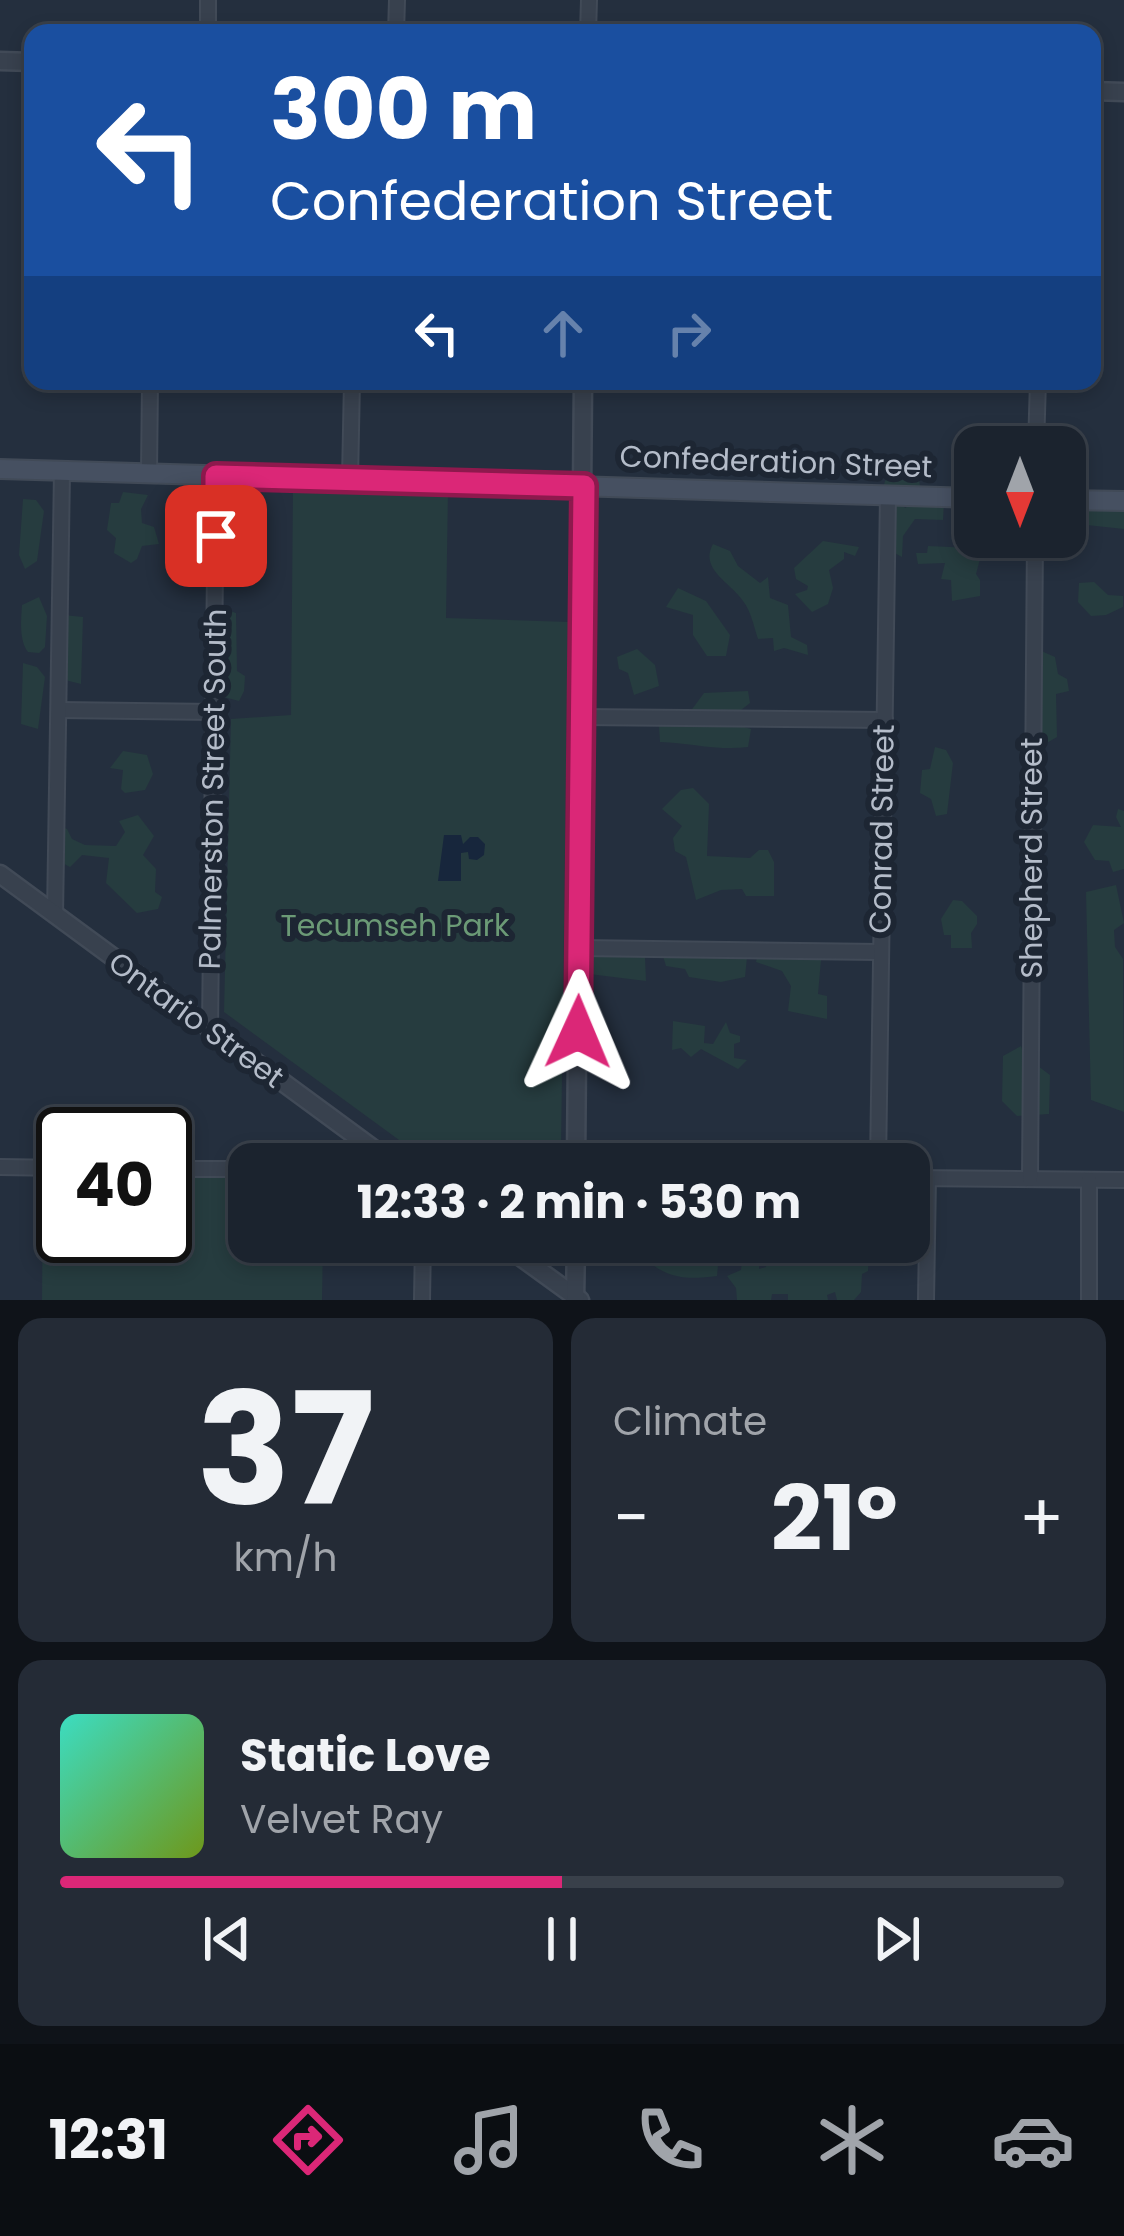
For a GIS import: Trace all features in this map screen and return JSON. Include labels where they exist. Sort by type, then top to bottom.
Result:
[{"type":"main road","name":"Confederation Street","points":[[0,469],[954,497]]},
{"type":"main road","points":[[1086,500],[1124,501]]},
{"type":"street","points":[[149,473],[150,390]]},
{"type":"street","points":[[350,479],[352,390]]},
{"type":"street","points":[[576,1143],[584,390]]},
{"type":"street","points":[[1037,426],[1038,390]]},
{"type":"street","points":[[56,915],[62,472]]},
{"type":"street","name":"Palmerston Street South","points":[[210,1031],[216,476]]},
{"type":"street","name":"Conrad Street","points":[[878,1143],[888,495]]},
{"type":"street","name":"Shepherd Street","points":[[1030,1179],[1035,558]]},
{"type":"street","points":[[59,710],[215,712]]},
{"type":"street","points":[[580,717],[885,720]]},
{"type":"street","name":"Ontario Street","points":[[0,874],[365,1143]]},
{"type":"street","points":[[580,947],[879,952]]},
{"type":"street","points":[[0,1167],[36,1168]]},
{"type":"street","points":[[192,1168],[228,1169]]},
{"type":"street","points":[[930,1178],[1124,1180]]},
{"type":"street","points":[[1089,1180],[1089,1300]]},
{"type":"street","points":[[422,1300],[423,1263]]},
{"type":"street","points":[[528,1263],[577,1299]]},
{"type":"street","points":[[576,1263],[577,1299]]},
{"type":"street","points":[[926,1300],[927,1263]]},
{"type":"green space","points":[[888,473],[918,474],[922,498],[944,503],[943,520],[915,519],[903,536],[902,557],[880,545],[880,513],[897,504],[906,508],[908,499],[882,490]]},
{"type":"green space","name":"Tecumseh Park","points":[[293,485],[448,490],[446,618],[568,622],[561,1143],[403,1143],[224,1012],[231,719],[291,715]]},
{"type":"green space","points":[[123,492],[148,495],[141,509],[142,523],[154,527],[159,544],[142,546],[131,563],[114,553],[116,538],[107,530],[111,503],[119,503]]},
{"type":"green space","points":[[182,497],[207,515],[195,566],[181,566],[182,548],[175,544]]},
{"type":"green space","points":[[23,499],[36,500],[44,511],[37,561],[25,569],[19,555]]},
{"type":"green space","points":[[1086,505],[1124,506],[1124,529],[1086,525]]},
{"type":"green space","points":[[823,541],[859,547],[855,556],[844,552],[844,559],[829,570],[833,588],[828,604],[812,612],[795,594],[808,586],[796,579],[794,568]]},
{"type":"green space","points":[[713,544],[730,551],[738,566],[760,583],[768,577],[770,598],[788,605],[791,637],[807,645],[808,655],[784,648],[774,651],[773,638],[758,639],[746,605],[713,568]]},
{"type":"green space","points":[[928,546],[954,547],[954,558],[980,558],[976,574],[980,596],[952,601],[951,580],[941,579],[945,563],[918,564],[916,553],[927,553]]},
{"type":"green space","points":[[1094,582],[1108,595],[1123,596],[1123,607],[1091,616],[1078,602],[1079,583]]},
{"type":"green space","points":[[678,588],[706,601],[730,635],[726,656],[707,656],[693,635],[693,615],[666,607]]},
{"type":"green space","points":[[39,597],[47,616],[45,647],[39,653],[28,652],[22,636],[22,605]]},
{"type":"green space","points":[[218,612],[236,613],[237,671],[245,676],[239,701],[212,694],[213,684],[223,677],[211,667]]},
{"type":"green space","points":[[63,615],[83,617],[81,684],[61,679]]},
{"type":"green space","points":[[637,649],[655,665],[659,686],[634,695],[617,657]]},
{"type":"green space","points":[[1039,650],[1055,657],[1058,674],[1067,679],[1069,691],[1056,694],[1057,737],[1045,744],[1025,734],[1029,655]]},
{"type":"green space","points":[[23,663],[37,667],[45,677],[38,729],[21,724]]},
{"type":"green space","points":[[748,691],[750,703],[732,717],[733,724],[751,729],[748,747],[660,742],[659,726],[667,714],[693,725],[690,712],[704,693]]},
{"type":"green space","points":[[935,747],[946,750],[953,763],[947,814],[936,816],[931,799],[920,793],[922,770],[930,769]]},
{"type":"green space","points":[[123,751],[147,755],[153,774],[145,790],[125,793],[121,789],[123,770],[110,768]]},
{"type":"green space","points":[[693,788],[709,804],[707,856],[750,858],[759,850],[768,850],[774,862],[774,896],[721,890],[696,900],[686,857],[675,851],[673,838],[682,826],[662,809],[681,790]]},
{"type":"green space","points":[[1118,809],[1124,811],[1124,869],[1113,872],[1109,861],[1095,860],[1084,842],[1093,825],[1121,827]]},
{"type":"green space","points":[[138,815],[154,836],[143,855],[156,869],[155,892],[162,897],[158,909],[137,913],[106,883],[109,858],[82,855],[70,867],[55,859],[61,827],[85,845],[116,846],[125,832],[119,821]]},
{"type":"green space","points":[[1116,885],[1124,923],[1114,930],[1115,947],[1123,959],[1124,1112],[1091,1100],[1086,892]]},
{"type":"green space","points":[[953,900],[962,901],[977,916],[972,948],[951,948],[951,935],[944,935],[941,919]]},
{"type":"green space","points":[[627,951],[645,957],[646,981],[581,973],[583,953]]},
{"type":"green space","points":[[758,951],[816,954],[821,960],[818,994],[827,996],[827,1019],[788,1011],[791,986],[782,971],[756,962]]},
{"type":"green space","points":[[671,952],[747,957],[745,977],[721,982],[689,977],[685,969],[666,966],[663,956]]},
{"type":"green space","points":[[673,1021],[705,1026],[704,1043],[713,1044],[726,1022],[730,1033],[740,1036],[734,1044],[734,1058],[747,1060],[738,1069],[701,1049],[691,1057],[681,1048],[672,1050]]},
{"type":"green space","points":[[1021,1046],[1027,1066],[1038,1066],[1050,1075],[1049,1114],[1017,1116],[1002,1101],[1003,1056]]},
{"type":"green space","points":[[192,1174],[228,1174],[228,1263],[323,1263],[322,1300],[42,1300],[42,1263],[192,1263]]},
{"type":"green space","points":[[718,1263],[717,1276],[700,1278],[668,1273],[653,1265]]},
{"type":"green space","points":[[742,1263],[766,1267],[766,1263],[868,1263],[861,1292],[854,1300],[837,1300],[835,1292],[827,1295],[828,1300],[788,1300],[788,1294],[772,1294],[771,1300],[737,1300],[736,1288],[727,1276],[741,1270]]},
{"type":"water","points":[[444,835],[461,835],[463,844],[478,837],[485,844],[484,855],[477,860],[469,859],[468,852],[461,853],[461,881],[438,881]]},
{"type":"route","points":[[216,536],[216,476],[584,486],[578,1032]]}]
